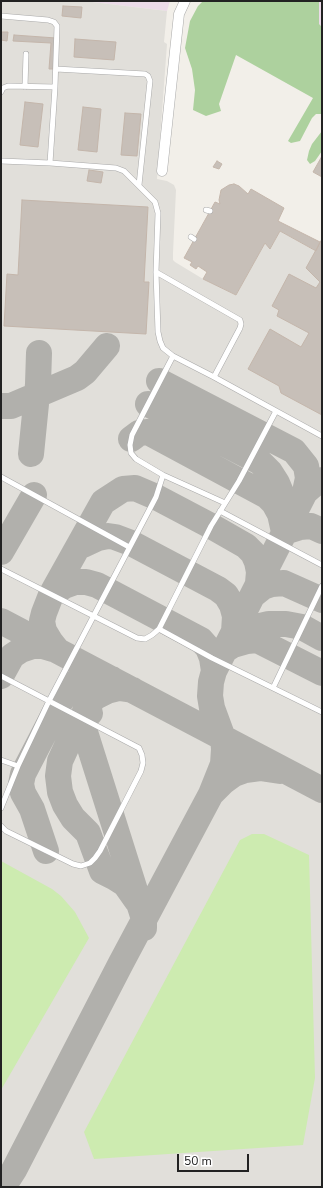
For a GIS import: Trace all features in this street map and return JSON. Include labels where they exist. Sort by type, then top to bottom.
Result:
[{"type":"street","points":[[162,171],[178,14],[185,1]]},
{"type":"lane","points":[[1,16],[48,20],[54,22],[57,26],[50,163]]},
{"type":"lane","points":[[25,87],[26,54]]},
{"type":"lane","points":[[56,69],[145,74],[148,76],[150,81],[139,185]]},
{"type":"lane","points":[[1,92],[3,88],[8,86],[55,87]]},
{"type":"lane","points":[[1,161],[116,168],[124,171],[155,202],[158,213],[156,272],[160,341],[164,348],[173,356],[322,436]]},
{"type":"lane","points":[[156,272],[240,320],[240,328],[214,377]]},
{"type":"lane","points":[[173,356],[132,435],[130,445],[131,453],[136,459],[163,475],[225,503]]},
{"type":"lane","points":[[1,569],[136,638],[145,639],[159,629],[220,511],[239,481],[276,411]]},
{"type":"lane","points":[[1,808],[18,766],[49,702],[156,496],[163,475]]},
{"type":"lane","points":[[1,477],[129,547]]},
{"type":"lane","points":[[220,511],[322,565]]},
{"type":"lane","points":[[273,688],[322,586]]},
{"type":"lane","points":[[159,629],[212,658],[322,712]]},
{"type":"lane","points":[[1,676],[139,748],[143,763],[141,771],[100,852],[96,858],[81,866],[73,864],[6,831],[1,826]]},
{"type":"lane","points":[[1,760],[18,766]]},
{"type":"shaded area","points":[[1,1],[84,1],[167,11],[164,42],[167,44],[157,179],[167,181],[174,185],[176,190],[173,253],[173,260],[175,262],[203,279],[236,295],[265,243],[271,248],[280,231],[315,251],[322,239],[322,1187],[1,1187]]},
{"type":"shaded area","points":[[84,1],[170,1],[167,11]]},
{"type":"shaded area","points":[[319,1],[322,1],[322,27],[319,24]]},
{"type":"green space","points":[[203,1],[319,1],[319,24],[322,27],[322,114],[316,114],[312,118],[300,141],[291,143],[288,141],[313,98],[236,55],[219,104],[221,111],[206,116],[193,110],[195,90],[192,69],[185,48],[190,21],[198,6]]},
{"type":"green space","points":[[322,131],[322,151],[315,161],[310,164],[307,160],[309,151],[312,144]]},
{"type":"green space","points":[[252,834],[264,834],[309,855],[315,1078],[303,1145],[94,1159],[84,1132],[240,840]]},
{"type":"green space","points":[[1,861],[52,889],[61,896],[75,912],[89,938],[1,1090]]},
{"type":"building","points":[[63,6],[82,7],[81,18],[62,16]]},
{"type":"building","points":[[1,32],[8,32],[7,41],[1,40]]},
{"type":"building","points":[[14,35],[56,38],[54,69],[49,69],[51,43],[13,41]]},
{"type":"building","points":[[75,39],[116,42],[114,60],[74,57]]},
{"type":"building","points":[[25,102],[43,104],[38,147],[20,145]]},
{"type":"building","points":[[83,107],[101,109],[97,152],[78,150]]},
{"type":"building","points":[[125,113],[141,114],[137,156],[121,155]]},
{"type":"building","points":[[322,156],[322,177],[313,172]]},
{"type":"building","points":[[217,161],[222,164],[219,169],[213,167]]},
{"type":"building","points":[[89,170],[103,172],[101,183],[87,181]]},
{"type":"building","points":[[234,184],[239,186],[248,194],[251,189],[284,208],[278,221],[320,242],[316,251],[280,231],[270,249],[265,243],[236,295],[203,279],[207,272],[198,266],[196,269],[190,265],[192,262],[184,258],[215,202],[220,204],[219,200],[221,190]]},
{"type":"building","points":[[22,200],[148,207],[144,282],[149,282],[146,334],[4,326],[7,274],[18,275]]},
{"type":"building","points":[[322,239],[322,415],[281,393],[279,386],[248,369],[270,329],[301,347],[309,333],[277,316],[279,310],[272,306],[289,274],[316,288],[320,282],[306,268]]},
{"type":"taxiway","points":[[1,406],[11,406],[77,378],[85,372],[107,346]]},
{"type":"taxiway","points":[[31,454],[38,384],[39,353]]},
{"type":"taxiway","points":[[159,381],[294,451],[306,466],[308,478],[305,492]]},
{"type":"taxiway","points":[[131,439],[139,433],[148,432],[267,496],[274,503],[280,514],[284,532],[285,512],[282,495],[270,472],[260,462],[148,404]]},
{"type":"taxiway","points":[[3,1187],[14,1170],[121,963],[211,794],[223,764],[224,749],[223,738],[212,708],[210,696],[211,682],[214,671],[305,492],[318,481],[322,480]]},
{"type":"taxiway","points":[[58,651],[44,631],[42,621],[51,595],[103,502],[123,489],[135,488],[156,497],[246,546],[253,553],[257,562],[259,572],[258,583]]},
{"type":"taxiway","points":[[1,552],[34,495]]},
{"type":"taxiway","points":[[284,532],[300,527],[311,526],[322,531]]},
{"type":"taxiway","points":[[83,545],[98,538],[108,536],[115,537],[131,543],[218,589],[226,595],[232,605],[235,616],[234,632]]},
{"type":"taxiway","points":[[51,595],[64,586],[75,582],[86,582],[97,585],[201,640],[208,648],[212,658],[214,671]]},
{"type":"taxiway","points":[[253,595],[263,587],[272,584],[284,583],[322,600]]},
{"type":"taxiway","points":[[1,621],[322,790]]},
{"type":"taxiway","points":[[322,638],[302,627],[286,624],[269,624],[244,631],[234,639],[225,650],[233,645],[257,640],[322,673]]},
{"type":"taxiway","points":[[1,676],[12,656],[21,650],[33,646],[43,646],[53,649]]},
{"type":"taxiway","points":[[46,851],[32,809],[23,793],[21,784],[23,774],[66,691],[74,683],[96,675],[112,679]]},
{"type":"taxiway","points":[[133,690],[119,688],[107,691],[95,697],[86,707],[83,719],[84,729],[144,919],[144,928]]},
{"type":"taxiway","points":[[90,713],[77,724],[60,761],[58,776],[60,792],[65,805],[73,818],[88,833],[102,871],[125,884],[137,901]]},
{"type":"taxiway","points":[[212,793],[234,774],[245,770],[260,768],[280,771]]}]
